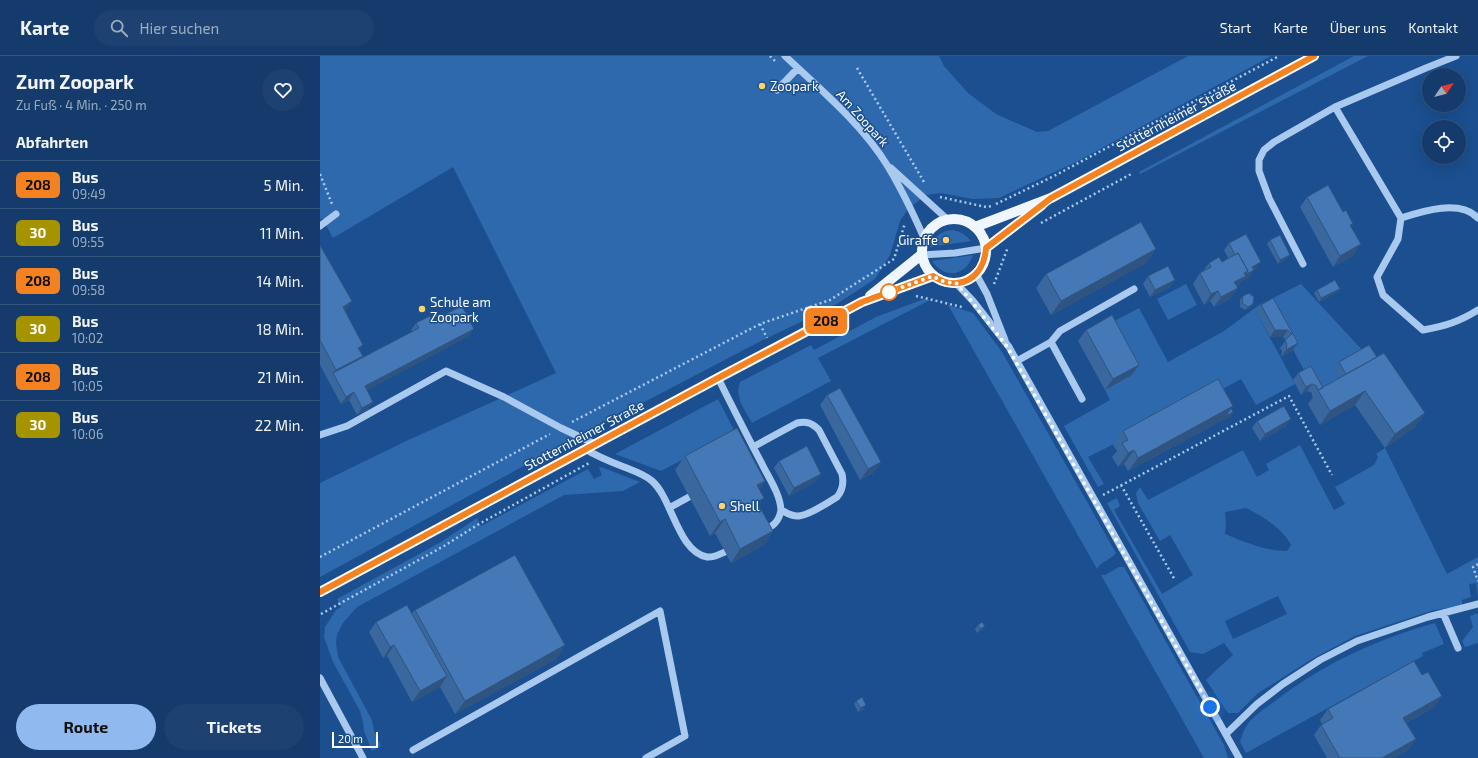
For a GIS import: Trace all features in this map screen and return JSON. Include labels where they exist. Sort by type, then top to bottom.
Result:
[{"type":"main road","name":"Stotternheimer Straße","points":[[1051,198],[1314,56]]},
{"type":"main road","points":[[975,226],[1051,198]]},
{"type":"main road","points":[[986,248],[1051,198]]},
{"type":"main road","points":[[947,219],[966,221],[975,226],[984,240],[986,248],[984,262],[976,274],[963,282],[956,283],[948,283],[933,276],[927,270],[921,255],[924,238],[930,229],[947,219]]},
{"type":"main road","points":[[862,302],[921,255]]},
{"type":"main road","points":[[862,302],[933,276]]},
{"type":"main road","name":"Stotternheimer Straße","points":[[320,592],[862,302]]},
{"type":"street","name":"Am Zoopark","points":[[785,56],[867,138],[886,164],[905,198],[924,238]]},
{"type":"street","points":[[1303,264],[1269,198],[1260,171],[1259,160],[1264,150],[1274,142],[1335,107],[1456,56]]},
{"type":"street","points":[[777,90],[798,68]]},
{"type":"street","points":[[1335,107],[1401,218],[1398,238],[1377,278],[1383,294],[1423,330],[1448,325],[1465,318],[1478,310]]},
{"type":"street","name":"Am Zoopark","points":[[886,164],[947,219]]},
{"type":"street","points":[[1401,218],[1437,208],[1459,209],[1473,213],[1478,218]]},
{"type":"street","points":[[320,226],[336,214]]},
{"type":"street","points":[[921,255],[955,253],[986,248]]},
{"type":"street","points":[[976,274],[987,294],[1008,348]]},
{"type":"street","points":[[956,283],[1017,361],[1239,758]]},
{"type":"street","points":[[1017,361],[1051,342],[1060,331],[1134,289]]},
{"type":"street","points":[[1051,342],[1082,399]]},
{"type":"street","points":[[320,435],[347,426],[446,371],[504,397],[560,428],[595,444]]},
{"type":"street","points":[[718,378],[753,447],[756,461],[779,497],[781,510],[780,517],[777,522],[758,534]]},
{"type":"street","points":[[753,447],[797,423],[809,423],[819,430],[842,474],[844,481],[843,488],[837,497],[800,516],[791,516],[781,510]]},
{"type":"street","points":[[585,449],[596,456],[640,474],[653,482],[660,491],[686,541],[693,549],[708,557],[716,556],[725,552]]},
{"type":"street","points":[[669,508],[689,497]]},
{"type":"street","points":[[1226,734],[1257,704],[1300,672],[1320,660],[1357,641],[1443,613],[1478,604]]},
{"type":"street","points":[[413,750],[660,611],[684,736],[646,758]]},
{"type":"street","points":[[1443,613],[1458,648]]},
{"type":"street","points":[[320,678],[363,758]]},
{"type":"path","points":[[935,196],[986,207],[992,206],[1061,172],[1279,56]]},
{"type":"path","points":[[858,68],[928,187]]},
{"type":"path","points":[[1038,225],[1133,173]]},
{"type":"path","points":[[320,174],[336,214]]},
{"type":"path","points":[[320,557],[560,428],[760,324],[830,300],[894,259],[906,217]]},
{"type":"path","points":[[994,284],[1008,247]]},
{"type":"path","points":[[914,295],[962,307]]},
{"type":"path","points":[[1102,495],[1288,396],[1332,475]]},
{"type":"path","points":[[321,614],[588,464],[596,456]]},
{"type":"path","points":[[1121,485],[1175,580]]},
{"type":"path","points":[[320,554],[328,553]]},
{"type":"path","points":[[1478,564],[1473,567],[1478,580]]},
{"type":"shaded area","points":[[320,56],[939,56],[944,66],[968,93],[996,114],[1037,132],[1048,131],[1188,56],[1271,56],[1078,161],[999,198],[973,199],[941,193],[926,195],[908,209],[900,221],[890,255],[875,279],[832,307],[761,341],[564,444],[320,577],[320,483],[404,442],[556,373],[453,167],[333,238],[322,218],[320,220]]},
{"type":"shaded area","points":[[1354,56],[1368,56],[1140,174],[1139,172]]},
{"type":"shaded area","points":[[953,230],[963,234],[971,241],[930,247],[939,235]]},
{"type":"shaded area","points":[[973,255],[970,262],[965,267],[955,273],[943,271],[932,261]]},
{"type":"shaded area","points":[[1186,284],[1197,305],[1168,320],[1157,299]]},
{"type":"shaded area","points":[[1301,284],[1364,352],[1343,385],[1319,398],[1269,305],[1256,312],[1295,384],[1256,405],[1241,379],[1088,457],[1104,484],[1098,487],[1064,426],[1110,400],[1105,390],[1105,326],[1139,308],[1168,362],[1224,331],[1259,305]]},
{"type":"shaded area","points":[[924,299],[930,300],[818,358],[831,381],[752,423],[739,398],[738,393],[740,382],[811,345],[814,350],[876,317]]},
{"type":"shaded area","points":[[948,305],[973,313],[1002,352],[1116,553],[1101,564],[1097,569]]},
{"type":"shaded area","points":[[718,399],[735,432],[661,471],[615,454]]},
{"type":"shaded area","points":[[1300,445],[1334,510],[1345,504],[1335,487],[1374,465],[1378,457],[1376,454],[1385,448],[1447,574],[1478,557],[1478,598],[1476,583],[1469,584],[1471,597],[1462,600],[1462,606],[1434,610],[1355,636],[1312,659],[1257,694],[1238,713],[1228,713],[1206,680],[1233,655],[1224,643],[1203,654],[1190,652],[1107,503],[1117,498],[1120,506],[1114,510],[1162,594],[1193,575],[1170,535],[1160,541],[1138,503],[1136,493],[1140,487],[1148,500],[1243,450],[1257,477],[1269,470],[1266,464]],"holes":[[[1246,508],[1265,519],[1282,533],[1291,545],[1287,551],[1263,548],[1225,534],[1225,512]],[[1278,596],[1287,614],[1233,639],[1225,621]]]},
{"type":"shaded area","points":[[601,467],[640,482],[623,491],[564,495],[357,607],[343,623],[337,634],[336,643],[338,657],[372,720],[374,731],[381,746],[372,751],[364,731],[360,711],[333,662],[324,637],[325,627],[336,610],[341,607],[337,599],[441,542],[477,518],[481,526],[588,469],[594,479],[602,475],[599,468]]},
{"type":"shaded area","points":[[1119,567],[1124,567],[1224,745],[1228,758],[1204,758],[1101,575],[1105,575]]},
{"type":"shaded area","points":[[1478,613],[1478,643],[1465,647],[1462,641],[1473,627],[1470,616]]},
{"type":"shaded area","points":[[1435,623],[1444,644],[1422,653],[1423,656],[1246,753],[1240,742],[1247,725],[1260,712],[1293,688],[1312,675],[1351,654],[1413,629]]},
{"type":"building","points":[[1328,185],[1343,212],[1346,210],[1353,224],[1350,225],[1361,244],[1340,256],[1307,197]]},
{"type":"building","points":[[1141,222],[1156,249],[1061,301],[1046,274]]},
{"type":"building","points":[[1246,234],[1261,262],[1252,267],[1254,270],[1245,275],[1248,271],[1238,253],[1235,255],[1229,243]]},
{"type":"building","points":[[1280,235],[1290,255],[1280,260],[1270,240]]},
{"type":"building","points":[[320,245],[352,301],[343,307],[363,345],[358,348],[363,356],[336,370],[320,340]]},
{"type":"building","points":[[1238,253],[1248,271],[1244,273],[1246,276],[1234,282],[1238,288],[1221,297],[1218,291],[1211,294],[1200,273],[1211,267],[1209,263],[1219,257],[1222,262]]},
{"type":"building","points":[[1168,266],[1175,280],[1155,290],[1148,276]]},
{"type":"building","points":[[1335,280],[1340,289],[1321,298],[1317,290]]},
{"type":"building","points":[[1249,293],[1254,297],[1253,304],[1248,307],[1242,303],[1243,296]]},
{"type":"building","points":[[1273,298],[1298,343],[1286,350],[1287,344],[1285,340],[1292,334],[1288,330],[1275,330],[1261,305]]},
{"type":"building","points":[[462,306],[474,329],[365,386],[373,402],[362,408],[354,392],[346,397],[333,373],[419,328],[416,323],[430,316],[432,321]]},
{"type":"building","points":[[1112,315],[1139,365],[1113,379],[1086,330]]},
{"type":"building","points":[[1369,345],[1377,357],[1346,374],[1339,362]]},
{"type":"building","points":[[1384,353],[1425,413],[1395,434],[1365,391],[1330,411],[1318,390]]},
{"type":"building","points":[[1311,366],[1323,388],[1318,390],[1317,386],[1312,384],[1306,387],[1298,373]]},
{"type":"building","points":[[1218,379],[1233,406],[1138,458],[1134,450],[1128,453],[1122,443],[1128,440],[1123,431]]},
{"type":"building","points":[[840,388],[881,462],[868,469],[827,395]]},
{"type":"building","points":[[1284,406],[1291,419],[1265,434],[1257,421]]},
{"type":"building","points":[[1231,408],[1233,412],[1226,416]]},
{"type":"building","name":"Shell","points":[[737,428],[765,481],[757,485],[764,498],[757,502],[773,531],[740,549],[725,519],[720,522],[685,456]]},
{"type":"building","points":[[807,446],[821,474],[794,488],[779,461]]},
{"type":"building","points":[[515,555],[565,645],[465,701],[415,610]]},
{"type":"building","points":[[407,605],[447,676],[420,691],[394,645],[390,647],[376,622]]},
{"type":"building","points":[[982,622],[985,626],[980,629],[978,625]]},
{"type":"building","points":[[1414,661],[1422,675],[1428,672],[1442,696],[1403,718],[1416,739],[1382,758],[1340,758],[1321,725],[1333,718],[1328,709]]},
{"type":"building","points":[[862,697],[866,705],[861,708],[856,701]]},
{"type":"bus line","name":"208","points":[[320,592],[862,302],[933,276],[948,283],[963,282],[970,279],[982,266],[986,248],[1051,198],[1314,56]]},
{"type":"place","name":"Zoopark","points":[[762,86]]},
{"type":"place","name":"Giraffe","points":[[946,240]]},
{"type":"place","name":"Schule am Zoopark","points":[[422,309]]},
{"type":"place","name":"Shell","points":[[722,506]]},
{"type":"route","points":[[889,292],[933,276],[948,283],[956,283],[1008,348],[1017,361],[1210,707]]}]
